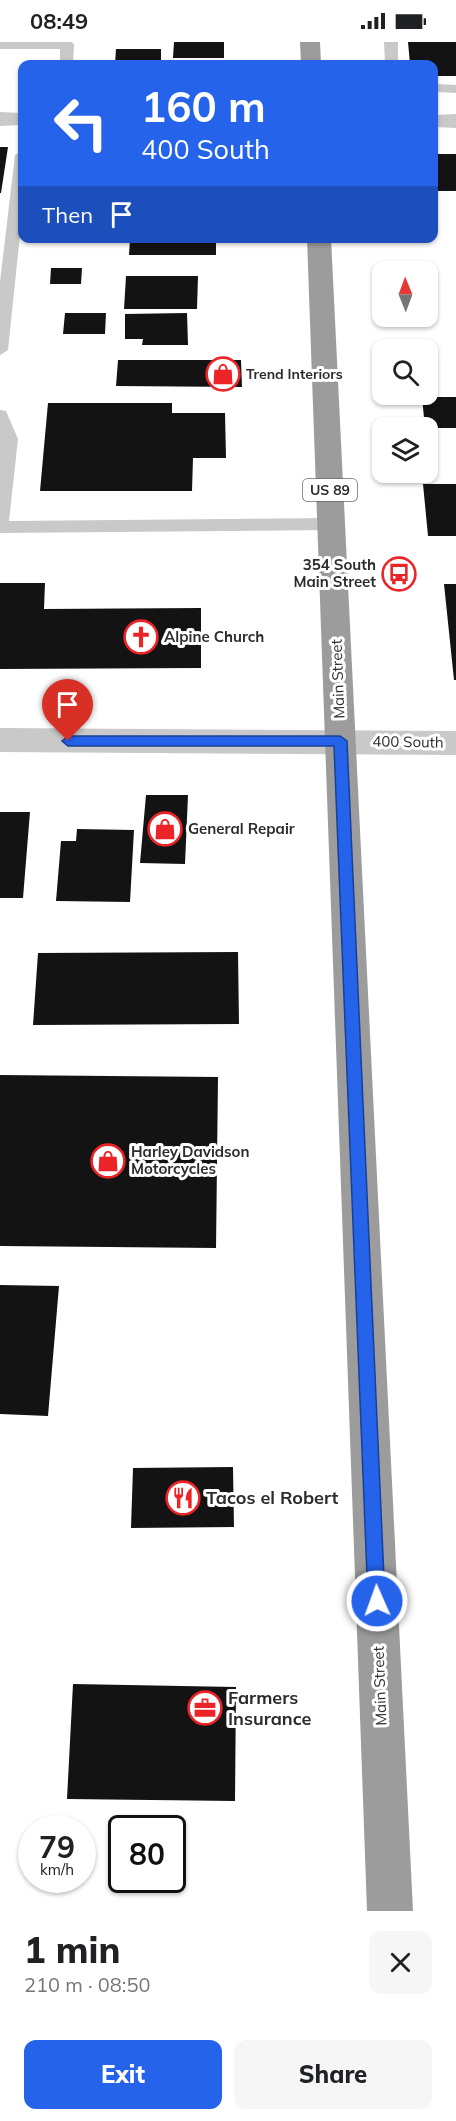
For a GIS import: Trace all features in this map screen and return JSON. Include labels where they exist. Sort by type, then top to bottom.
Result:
[{"type":"highway","points":[[310,42],[311,60]]},
{"type":"highway","name":"Main Street","points":[[319,243],[390,1911]]},
{"type":"street","points":[[0,119],[18,119]]},
{"type":"street","points":[[438,122],[456,122]]},
{"type":"street","name":"400 South","points":[[0,740],[456,743]]},
{"type":"lane","points":[[391,42],[393,60]]},
{"type":"lane","points":[[0,45],[67,45],[66,60]]},
{"type":"lane","points":[[438,88],[456,89]]},
{"type":"lane","points":[[0,350],[18,190]]},
{"type":"lane","points":[[0,415],[10,439],[0,525],[331,524]]},
{"type":"building","points":[[174,42],[224,42],[224,58],[173,58]]},
{"type":"building","points":[[408,42],[456,42],[456,76],[438,76],[438,60],[410,60]]},
{"type":"building","points":[[116,49],[161,49],[161,60],[115,60]]},
{"type":"building","points":[[0,147],[8,147],[1,193],[0,193]]},
{"type":"building","points":[[438,154],[456,154],[456,191],[438,191]]},
{"type":"building","points":[[130,243],[216,243],[216,255],[129,255]]},
{"type":"building","points":[[51,268],[82,268],[81,284],[50,284]]},
{"type":"building","points":[[126,276],[198,276],[197,309],[124,309]]},
{"type":"building","points":[[65,313],[106,313],[105,334],[63,334]]},
{"type":"building","points":[[187,313],[188,345],[142,345],[143,339],[125,339],[125,314]]},
{"type":"building","points":[[118,360],[241,360],[242,387],[116,386]]},
{"type":"building","points":[[438,397],[456,397],[456,428],[438,428],[438,417],[424,417],[423,405],[438,405]]},
{"type":"building","points":[[48,403],[172,403],[172,413],[225,413],[226,458],[193,458],[192,491],[40,491]]},
{"type":"building","points":[[423,484],[456,484],[456,536],[428,536]]},
{"type":"building","points":[[0,583],[45,583],[44,609],[201,608],[201,668],[0,669]]},
{"type":"building","points":[[444,584],[456,584],[456,680],[454,680]]},
{"type":"building","name":"General Repair","points":[[146,795],[188,795],[185,864],[140,863]]},
{"type":"building","points":[[0,812],[30,812],[23,898],[0,898]]},
{"type":"building","points":[[77,829],[134,830],[130,902],[56,901],[61,841],[76,841]]},
{"type":"building","points":[[238,952],[239,1024],[33,1025],[38,953]]},
{"type":"building","name":"Harley Davidson Motorcycles","points":[[0,1075],[218,1077],[216,1248],[0,1246]]},
{"type":"building","points":[[0,1285],[59,1286],[48,1416],[0,1414]]},
{"type":"building","name":"Tacos el Robert","points":[[233,1467],[234,1527],[131,1528],[133,1468]]},
{"type":"building","points":[[73,1684],[236,1687],[235,1801],[67,1799]]},
{"type":"place","name":"Trend Interiors","points":[[223,374]]},
{"type":"place","name":"354 South Main Street","points":[[399,574]]},
{"type":"place","name":"Alpine Church","points":[[141,637]]},
{"type":"place","name":"General Repair","points":[[165,829]]},
{"type":"place","name":"Harley Davidson Motorcycles","points":[[108,1161]]},
{"type":"place","name":"Tacos el Robert","points":[[183,1498]]},
{"type":"place","name":"Farmers Insurance","points":[[205,1708]]},
{"type":"route","points":[[68,741],[340,741],[377,1601]]}]
